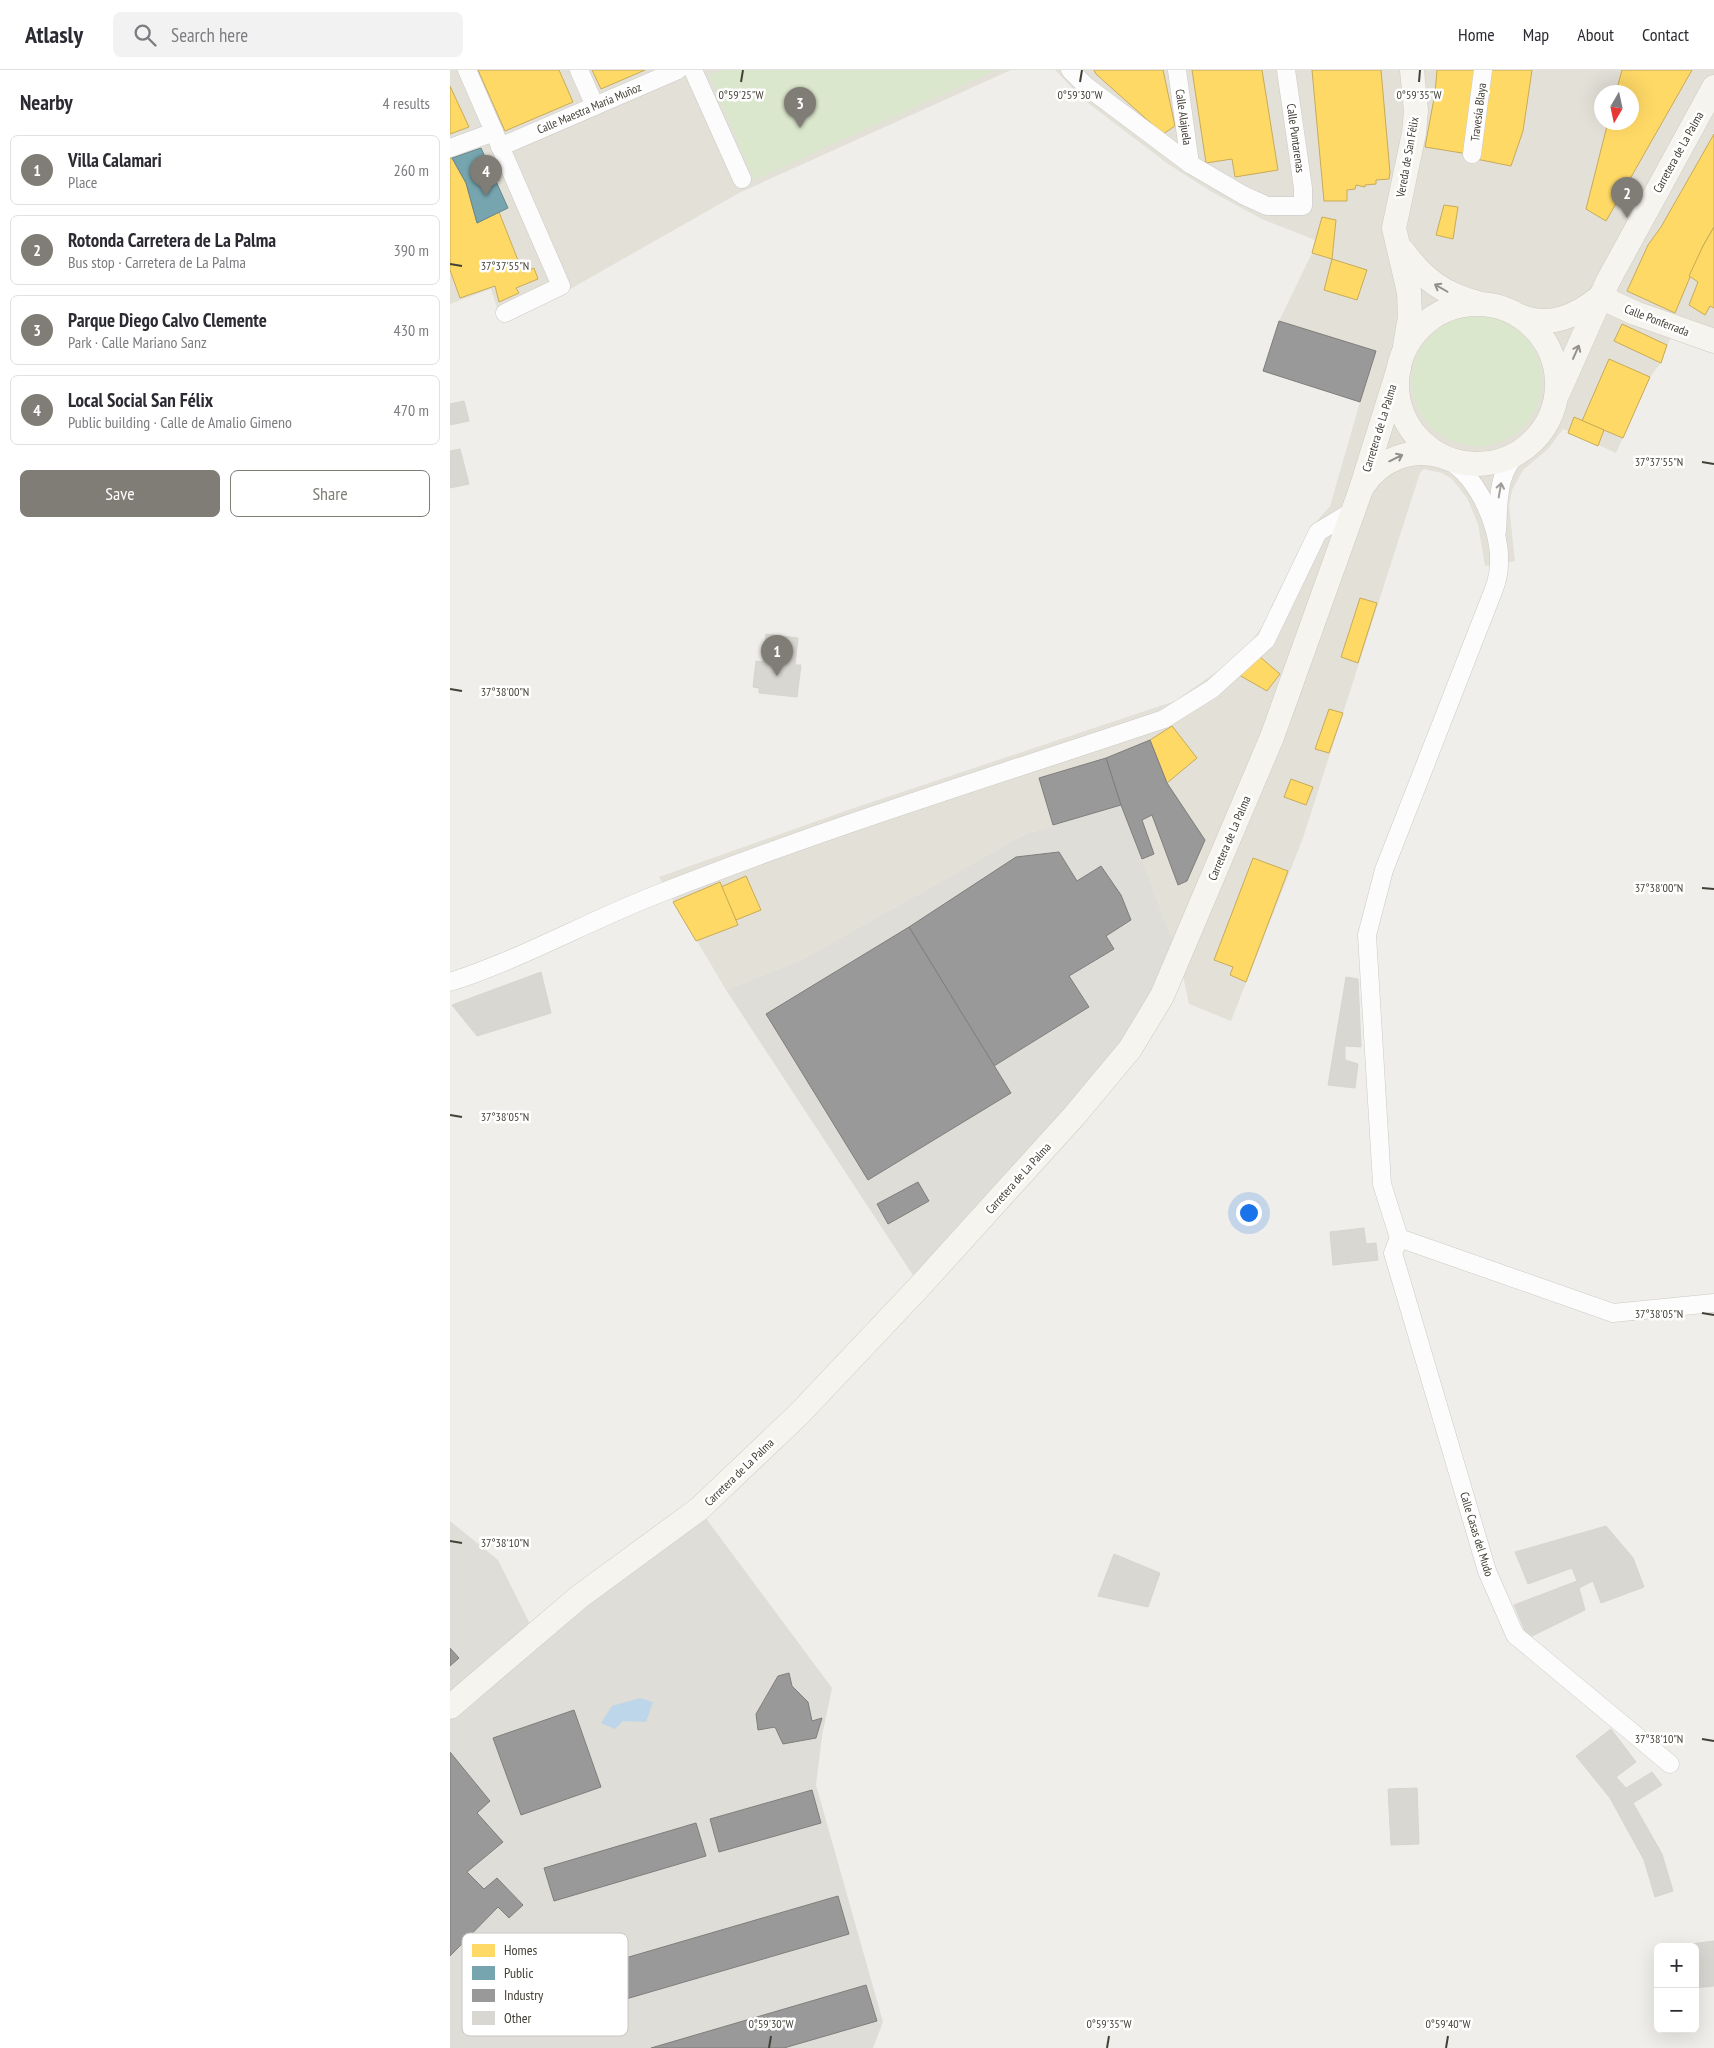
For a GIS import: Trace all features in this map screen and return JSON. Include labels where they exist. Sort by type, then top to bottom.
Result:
[{"type":"main road","name":"Vereda de San Félix","points":[[1401,359],[1409,331],[1409,292],[1394,223],[1414,133],[1416,111],[1412,70]]},
{"type":"main road","name":"Carretera de La Palma","points":[[1556,397],[1600,297],[1714,87]]},
{"type":"main road","name":"Vereda de San Félix","points":[[1398,243],[1419,272],[1428,280],[1454,295],[1486,305]]},
{"type":"main road","name":"Carretera de La Palma","points":[[1519,316],[1542,322],[1563,319],[1588,306],[1600,297]]},
{"type":"main road","name":"Calle Ponferrada","points":[[1600,297],[1635,313],[1714,341]]},
{"type":"main road","points":[[1464,305],[1486,305],[1508,310],[1519,316],[1537,331],[1550,351],[1556,373],[1556,397],[1551,414],[1542,431],[1524,448],[1504,459],[1483,464],[1461,462],[1445,457],[1421,441],[1407,423],[1399,402],[1397,379],[1401,359],[1420,328],[1443,312],[1464,305]]},
{"type":"main road","name":"Carretera de La Palma","points":[[450,1707],[579,1597],[699,1509],[799,1414],[916,1292],[1075,1115],[1130,1048],[1162,996],[1272,737],[1353,511],[1401,359]]},
{"type":"main road","name":"Carretera de La Palma","points":[[1360,489],[1373,472],[1404,454],[1418,452],[1445,457]]},
{"type":"street","points":[[467,70],[561,286],[505,313]]},
{"type":"street","points":[[579,70],[595,106]]},
{"type":"street","name":"Calle Maestra María Muñoz","points":[[450,148],[497,140],[595,106],[678,70]]},
{"type":"street","points":[[694,70],[742,179]]},
{"type":"street","points":[[1070,70],[1086,86],[1190,164]]},
{"type":"street","name":"Calle Alajuela","points":[[1177,70],[1190,164]]},
{"type":"street","name":"Calle Puntarenas","points":[[1190,164],[1243,195],[1267,206],[1304,206],[1286,70]]},
{"type":"street","name":"Travesía Blaya","points":[[1472,154],[1483,70]]},
{"type":"street","points":[[1496,539],[1499,498],[1504,475],[1510,461],[1524,448]]},
{"type":"street","points":[[1445,457],[1467,476],[1476,488],[1489,516],[1496,539],[1500,564],[1499,577],[1384,870],[1368,935],[1382,1184],[1399,1238],[1613,1313],[1714,1303]]},
{"type":"street","points":[[450,982],[552,942],[656,894],[813,836],[1164,719],[1212,689],[1266,640],[1318,532],[1353,511]]},
{"type":"street","name":"Calle Casas del Mudo","points":[[1399,1238],[1393,1253],[1488,1571],[1515,1636],[1670,1764]]},
{"type":"shaded area","points":[[450,70],[1011,70],[739,193],[572,288],[502,323],[491,289],[450,304]]},
{"type":"shaded area","points":[[1055,70],[1714,70],[1714,341],[1674,328],[1661,363],[1650,377],[1616,453],[1563,429],[1548,449],[1523,470],[1512,490],[1509,506],[1515,561],[1485,566],[1478,524],[1467,498],[1452,479],[1442,473],[1424,469],[1420,473],[1303,838],[1231,1021],[1189,1004],[1179,957],[1121,805],[1025,834],[801,960],[726,990],[659,877],[848,810],[1175,701],[1239,656],[1271,616],[1310,529],[1330,506],[1360,402],[1263,371],[1279,321],[1312,253],[1315,240],[1262,219],[1212,192],[1168,164],[1084,100]]},
{"type":"shaded area","points":[[1121,805],[1179,957],[1162,996],[920,1286],[726,990],[801,960],[1025,834]]},
{"type":"shaded area","points":[[699,1509],[832,1688],[822,1736],[816,1785],[883,2022],[873,2048],[450,2048],[450,1521],[498,1560],[535,1634]]},
{"type":"green space","points":[[722,70],[996,70],[754,180],[709,75]]},
{"type":"green space","points":[[1477,316],[1490,317],[1502,321],[1523,335],[1537,356],[1541,368],[1541,394],[1537,406],[1523,427],[1502,441],[1490,445],[1477,446],[1464,445],[1452,441],[1431,427],[1417,406],[1413,394],[1412,381],[1413,368],[1417,356],[1431,335],[1452,321],[1464,317]]},
{"type":"water","points":[[640,1698],[653,1702],[646,1722],[623,1721],[615,1729],[601,1723],[612,1706]]},
{"type":"building: Homes","points":[[478,70],[559,70],[573,102],[505,131]]},
{"type":"building: Homes","points":[[592,70],[645,70],[601,89]]},
{"type":"building: Homes","points":[[1094,70],[1163,70],[1175,126],[1163,134],[1096,74]]},
{"type":"building: Homes","points":[[1192,70],[1262,70],[1278,170],[1235,177],[1232,159],[1206,163]]},
{"type":"building: Homes","points":[[1312,70],[1381,70],[1390,172],[1389,179],[1376,180],[1376,184],[1365,185],[1365,187],[1356,185],[1355,189],[1347,190],[1347,201],[1324,201]]},
{"type":"building: Homes","points":[[1437,70],[1479,70],[1468,154],[1425,147],[1435,93]]},
{"type":"building: Homes","points":[[1490,70],[1532,70],[1523,131],[1511,166],[1476,159]]},
{"type":"building: Homes","points":[[1622,70],[1692,70],[1606,221],[1586,209],[1606,130],[1639,130],[1639,85],[1618,85]]},
{"type":"building: Homes","points":[[450,86],[469,127],[450,134]]},
{"type":"building: Homes","points":[[1714,134],[1714,227],[1703,246],[1675,313],[1627,291],[1648,245],[1661,227]]},
{"type":"building: Homes","points":[[450,158],[452,158],[466,183],[477,223],[499,212],[523,273],[534,268],[538,279],[516,288],[519,293],[499,302],[495,286],[460,298],[450,270]]},
{"type":"building: Homes","points":[[1444,205],[1458,207],[1453,239],[1436,235]]},
{"type":"building: Homes","points":[[1322,217],[1336,220],[1332,259],[1312,253]]},
{"type":"building: Homes","points":[[1714,227],[1714,308],[1710,306],[1705,315],[1689,305],[1698,282],[1689,276]]},
{"type":"building: Homes","points":[[1332,259],[1367,270],[1357,300],[1324,290]]},
{"type":"building: Homes","points":[[1622,324],[1667,345],[1661,363],[1614,341]]},
{"type":"building: Homes","points":[[1609,359],[1650,377],[1623,438],[1582,421]]},
{"type":"building: Homes","points":[[1574,417],[1604,430],[1598,446],[1568,433]]},
{"type":"building: Homes","points":[[1360,598],[1377,603],[1358,663],[1341,657]]},
{"type":"building: Homes","points":[[1259,656],[1280,674],[1267,691],[1239,675]]},
{"type":"building: Homes","points":[[1329,709],[1343,713],[1329,753],[1315,749]]},
{"type":"building: Homes","points":[[1172,726],[1197,758],[1167,783],[1150,740]]},
{"type":"building: Homes","points":[[1291,779],[1313,787],[1306,805],[1284,797]]},
{"type":"building: Homes","points":[[1253,858],[1288,871],[1246,982],[1230,975],[1233,967],[1214,960]]},
{"type":"building: Homes","points":[[746,876],[761,910],[736,920],[721,887]]},
{"type":"building: Homes","points":[[720,882],[738,925],[696,941],[673,902]]},
{"type":"building: Public","points":[[481,148],[508,208],[477,223],[466,183],[452,158]]},
{"type":"building: Industry","points":[[1279,321],[1376,351],[1360,402],[1263,371]]},
{"type":"building: Industry","points":[[1150,740],[1167,783],[1205,840],[1187,881],[1178,885],[1152,815],[1142,820],[1154,854],[1142,859],[1121,805],[1106,758]]},
{"type":"building: Industry","points":[[1106,758],[1121,805],[1053,825],[1039,778]]},
{"type":"building: Industry","points":[[1059,852],[1077,881],[1101,866],[1121,895],[1131,920],[1106,936],[1114,949],[1069,976],[1089,1007],[994,1066],[909,927],[1016,857]]},
{"type":"building: Industry","points":[[909,927],[1011,1093],[868,1180],[766,1014]]},
{"type":"building: Industry","points":[[918,1182],[929,1201],[888,1224],[877,1204]]},
{"type":"building: Industry","points":[[450,1648],[459,1658],[450,1666]]},
{"type":"building: Industry","points":[[789,1673],[792,1686],[808,1702],[812,1721],[822,1718],[816,1738],[783,1744],[775,1727],[758,1730],[756,1714],[778,1676]]},
{"type":"building: Industry","points":[[574,1710],[601,1787],[521,1815],[493,1738]]},
{"type":"building: Industry","points":[[450,1752],[490,1801],[477,1813],[503,1842],[467,1872],[484,1889],[497,1878],[523,1905],[509,1918],[498,1907],[473,1933],[462,1933],[462,1944],[450,1956]]},
{"type":"building: Industry","points":[[812,1790],[821,1823],[719,1852],[710,1819]]},
{"type":"building: Industry","points":[[696,1823],[706,1856],[554,1901],[544,1868]]},
{"type":"building: Industry","points":[[838,1896],[849,1934],[628,1998],[628,1957]]},
{"type":"building: Industry","points":[[866,1985],[877,2021],[784,2048],[651,2048]]},
{"type":"building: Other","points":[[464,401],[469,421],[450,425],[450,404]]},
{"type":"building: Other","points":[[460,449],[469,484],[450,488],[450,451]]},
{"type":"building: Other","points":[[766,634],[798,638],[795,665],[801,665],[797,697],[759,693],[759,688],[753,687],[756,661],[763,662]]},
{"type":"building: Other","points":[[541,972],[551,1013],[477,1036],[452,1005]]},
{"type":"building: Other","points":[[1346,977],[1358,979],[1361,1047],[1345,1046],[1345,1060],[1358,1064],[1355,1088],[1328,1085]]},
{"type":"building: Other","points":[[1364,1228],[1366,1244],[1376,1243],[1378,1260],[1333,1265],[1330,1232]]},
{"type":"building: Other","points":[[1606,1526],[1633,1558],[1644,1587],[1601,1603],[1593,1581],[1579,1588],[1585,1610],[1528,1638],[1514,1605],[1577,1581],[1572,1568],[1528,1584],[1515,1552]]},
{"type":"building: Other","points":[[1114,1554],[1160,1573],[1148,1607],[1098,1596]]},
{"type":"building: Other","points":[[1611,1729],[1636,1762],[1616,1777],[1626,1788],[1652,1772],[1662,1785],[1633,1803],[1662,1854],[1673,1891],[1655,1897],[1644,1860],[1610,1798],[1576,1756]]},
{"type":"building: Other","points":[[1417,1788],[1419,1844],[1391,1845],[1388,1789]]},
{"type":"building: Other","points":[[1714,1941],[1714,1986],[1699,1988],[1698,1943]]},
{"type":"place","name":"Parque Diego Calvo Clemente","points":[[800,128]]},
{"type":"place","name":"Local Social San Félix","points":[[486,196]]},
{"type":"place","name":"Rotonda Carretera de La Palma","points":[[1627,218]]},
{"type":"place","name":"Villa Calamari","points":[[777,676]]}]
